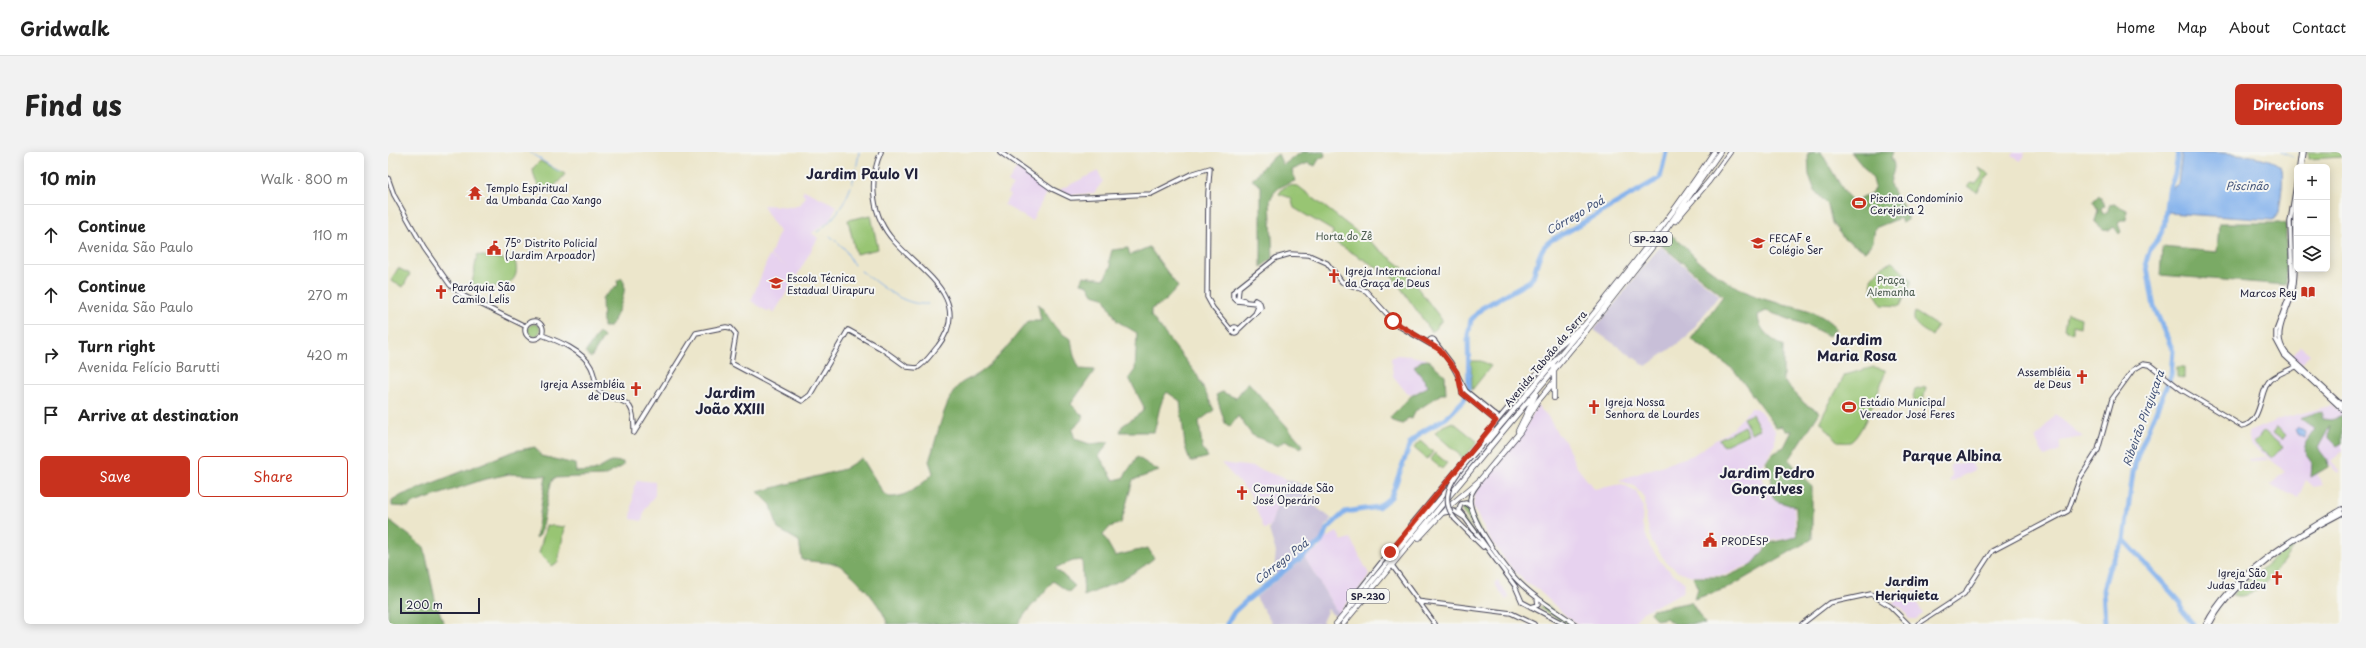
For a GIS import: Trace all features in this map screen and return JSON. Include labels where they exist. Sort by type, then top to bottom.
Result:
[{"type":"highway","name":"Avenida Taboão da Serra","points":[[1336,624],[1586,324],[1625,274],[1714,152]]},
{"type":"highway","name":"Avenida Taboão da Serra","points":[[1343,624],[1392,567],[1554,370],[1658,240],[1720,152]]},
{"type":"highway","points":[[1658,240],[1689,206],[1731,152]]},
{"type":"highway","points":[[1713,181],[1731,152]]},
{"type":"highway","points":[[1625,266],[1625,274]]},
{"type":"highway","points":[[1560,345],[1586,324]]},
{"type":"highway","points":[[1545,393],[1554,398],[1553,364],[1546,361]]},
{"type":"highway","points":[[1410,545],[1480,480],[1514,440],[1538,401],[1553,383]]},
{"type":"highway","points":[[1514,440],[1537,390]]},
{"type":"highway","points":[[1389,554],[1425,512],[1439,501]]},
{"type":"main road","points":[[542,334],[568,347],[586,360],[592,368],[599,391],[627,402],[632,412],[634,433],[696,333],[726,327],[731,328],[736,334],[732,363],[799,400],[805,400],[810,395],[848,330],[874,344],[907,367],[917,368],[943,339],[950,319],[942,290],[922,267],[894,241],[876,206],[873,176],[881,152]]},
{"type":"main road","points":[[1000,152],[1052,189],[1071,198],[1151,194],[1191,174],[1210,168],[1207,293],[1209,303],[1232,332]]},
{"type":"main road","points":[[2301,152],[2301,164]]},
{"type":"main road","points":[[2302,164],[2304,152]]},
{"type":"main road","points":[[388,178],[394,195],[424,248],[450,285],[464,296],[525,326]]},
{"type":"main road","points":[[2294,197],[2290,222],[2292,280],[2288,299],[2275,336],[2280,350],[2342,409]]},
{"type":"main road","points":[[2296,200],[2294,216],[2295,280],[2278,335],[2282,348],[2297,366],[2342,405]]},
{"type":"main road","points":[[1255,314],[1258,307],[1256,303],[1237,301],[1233,297],[1233,292],[1266,266],[1284,255],[1304,254],[1319,258],[1331,267],[1342,282],[1366,292],[1397,325],[1432,343],[1440,350],[1452,363],[1464,392],[1488,412],[1496,421]]},
{"type":"main road","points":[[1232,332],[1234,333],[1245,326],[1262,308],[1258,301],[1238,298],[1239,288]]},
{"type":"main road","points":[[533,320],[539,322],[543,329],[542,334],[537,338],[530,338],[526,334],[525,326],[533,320]]},
{"type":"main road","points":[[1222,320],[1235,327],[1245,326]]},
{"type":"main road","points":[[1235,327],[1237,331]]},
{"type":"main road","points":[[1232,332],[1235,327]]},
{"type":"main road","points":[[1346,612],[1353,598],[1496,421],[1560,345]]},
{"type":"main road","points":[[1918,624],[1964,594],[1992,551],[2068,511],[2080,478],[2098,450],[2109,406],[2115,394],[2133,370],[2138,366],[2150,365],[2172,382],[2244,426],[2257,413],[2269,381],[2297,366]]},
{"type":"main road","points":[[1490,553],[1455,519],[1447,503],[1448,489],[1484,443],[1496,421]]},
{"type":"main road","points":[[1471,507],[1471,495],[1480,480]]},
{"type":"main road","points":[[1564,624],[1522,602],[1515,586],[1459,510],[1459,507],[1466,502],[1471,507],[1493,548],[1522,585],[1552,610],[1575,624]]},
{"type":"main road","points":[[2206,624],[2222,600],[2237,584],[2294,537],[2342,509]]},
{"type":"main road","points":[[1442,514],[1451,510],[1466,518]]},
{"type":"main road","points":[[2231,594],[2291,543],[2342,513]]},
{"type":"main road","points":[[1389,554],[1392,567],[1416,601],[1435,624]]},
{"type":"main road","points":[[2210,624],[2237,584]]},
{"type":"main road","points":[[1802,624],[1830,604],[1871,594],[1890,606],[1908,624]]},
{"type":"main road","points":[[1530,607],[1538,605],[1536,596]]},
{"type":"main road","points":[[1416,601],[1435,605],[1511,613],[1534,624]]},
{"type":"main road","points":[[1425,611],[1429,603]]},
{"type":"main road","points":[[1425,611],[1429,607],[1435,605]]},
{"type":"shaded area","points":[[2015,152],[2025,152],[2021,161],[2012,156]]},
{"type":"shaded area","points":[[1017,168],[1047,191],[1032,221],[1004,205],[1010,195],[1007,193],[1013,185],[1008,182]]},
{"type":"shaded area","points":[[1098,171],[1103,181],[1094,193],[1071,195],[1059,190]]},
{"type":"shaded area","points":[[804,190],[837,206],[829,221],[812,233],[818,238],[798,274],[774,313],[770,310],[768,312],[751,301],[769,256],[791,269],[770,256],[779,232],[763,206],[793,207],[800,205],[806,196],[802,194]]},
{"type":"shaded area","points":[[1660,246],[1719,295],[1686,338],[1646,366],[1594,330]]},
{"type":"shaded area","points":[[2300,346],[2310,354],[2302,364],[2292,356]]},
{"type":"shaded area","points":[[1397,355],[1427,359],[1423,367],[1428,386],[1411,395],[1406,392],[1393,376],[1391,358]]},
{"type":"shaded area","points":[[2333,405],[2342,412],[2342,451],[2331,462],[2340,471],[2338,473],[2329,465],[2317,475],[2323,485],[2314,487],[2306,480],[2298,498],[2270,485],[2285,471],[2250,444],[2248,432],[2280,419]]},
{"type":"shaded area","points":[[1537,406],[1547,415],[1558,434],[1565,441],[1576,466],[1594,489],[1622,484],[1636,491],[1643,506],[1642,524],[1650,547],[1663,565],[1685,583],[1683,592],[1643,612],[1632,624],[1578,624],[1567,617],[1536,588],[1526,583],[1509,565],[1487,535],[1473,506],[1475,493],[1524,430]]},
{"type":"shaded area","points":[[1751,408],[1755,408],[1760,411],[1775,430],[1775,444],[1764,463],[1763,482],[1775,501],[1794,507],[1796,537],[1769,541],[1755,562],[1726,575],[1692,576],[1678,571],[1667,563],[1652,542],[1646,518],[1645,498],[1634,486],[1619,480],[1693,455],[1732,429]]},
{"type":"shaded area","points":[[2055,414],[2083,437],[2060,441],[2060,451],[2045,457],[2035,439]]},
{"type":"shaded area","points":[[2264,457],[2269,460],[2249,461],[2248,459]]},
{"type":"shaded area","points":[[1971,462],[1975,470],[1949,483],[1952,474],[1950,466],[1952,464]]},
{"type":"shaded area","points":[[1221,463],[1254,467],[1286,479],[1270,527],[1264,529],[1250,494]]},
{"type":"shaded area","points":[[1286,479],[1304,485],[1316,507],[1332,519],[1325,526],[1321,540],[1277,575],[1274,571],[1276,552],[1269,530]]},
{"type":"shaded area","points":[[636,480],[655,482],[655,495],[645,509],[642,521],[631,519],[634,485],[636,485]]},
{"type":"shaded area","points":[[1337,532],[1342,541],[1350,538],[1370,576],[1338,614],[1305,558],[1320,547],[1324,539]]},
{"type":"shaded area","points":[[1305,558],[1338,614],[1333,615],[1328,609],[1322,622],[1325,624],[1272,624],[1256,597]]},
{"type":"shaded area","points":[[1498,581],[1510,597],[1506,600],[1494,583]]},
{"type":"shaded area","points":[[1917,590],[1915,599],[1923,614],[1916,619],[1909,619],[1903,609],[1892,603]]},
{"type":"green space","points":[[1302,152],[1324,152],[1325,156],[1319,159],[1315,166],[1308,163],[1292,170],[1295,181],[1280,188],[1274,193],[1270,201],[1273,258],[1261,267],[1261,186],[1252,180],[1266,163],[1278,154],[1283,165]]},
{"type":"green space","points":[[1821,152],[1845,193],[1854,202],[1871,193],[1875,187],[1873,179],[1851,152],[1893,152],[1891,158],[1894,169],[1890,183],[1893,191],[1905,210],[1907,220],[1902,223],[1900,218],[1875,228],[1873,242],[1865,251],[1844,239],[1832,223],[1828,205],[1815,191],[1809,175],[1808,153]]},
{"type":"green space","points":[[2307,152],[2342,152],[2342,157],[2308,159]]},
{"type":"green space","points":[[540,161],[565,174],[554,186],[549,189],[541,188],[534,177],[533,168]]},
{"type":"green space","points":[[1979,168],[1989,174],[1977,192],[1968,186],[1972,183],[1976,184],[1983,175]]},
{"type":"green space","name":"Horta do Zê","points":[[1289,185],[1298,186],[1401,266],[1442,320],[1432,332],[1393,277],[1331,240],[1333,231],[1294,208],[1291,198],[1279,194],[1283,188]]},
{"type":"green space","points":[[2099,195],[2105,205],[2101,208],[2103,214],[2108,211],[2109,205],[2114,204],[2127,210],[2126,220],[2121,220],[2118,224],[2121,232],[2119,234],[2114,227],[2110,230],[2103,229],[2095,222],[2098,210],[2093,201]]},
{"type":"green space","points":[[871,215],[878,249],[856,254],[848,220]]},
{"type":"green space","points":[[2219,223],[2286,223],[2286,285],[2160,275],[2162,247],[2217,252]]},
{"type":"green space","points":[[1671,235],[1700,262],[1720,277],[1758,297],[1809,311],[1827,320],[1836,328],[1829,336],[1809,326],[1766,311],[1758,315],[1760,325],[1766,334],[1783,346],[1783,380],[1805,404],[1820,412],[1789,460],[1812,487],[1812,539],[1728,588],[1694,599],[1698,589],[1693,577],[1726,577],[1752,565],[1770,543],[1797,537],[1796,507],[1776,501],[1773,497],[1771,475],[1766,461],[1774,452],[1784,447],[1792,431],[1786,431],[1782,426],[1776,427],[1734,370],[1691,339],[1723,296],[1661,245]]},
{"type":"green space","points":[[1149,247],[1178,287],[1163,303],[1151,309],[1151,316],[1197,375],[1214,410],[1199,421],[1202,447],[1208,457],[1190,462],[1185,446],[1180,401],[1167,392],[1160,406],[1154,432],[1120,432],[1122,426],[1142,412],[1144,407],[1129,378],[1135,370],[1137,333],[1117,321],[1104,297],[1093,294],[1088,285],[1081,283],[1084,276],[1104,279],[1111,266],[1109,261],[1112,250],[1128,248],[1130,255]]},
{"type":"green space","points":[[477,255],[515,261],[516,271],[514,278],[510,282],[495,287],[472,284]]},
{"type":"green space","name":"Praça Alemanha","points":[[1892,262],[1911,279],[1911,284],[1900,306],[1882,305],[1872,289],[1871,279],[1881,267]]},
{"type":"green space","points":[[398,268],[410,274],[403,287],[391,281]]},
{"type":"green space","points":[[622,278],[624,289],[619,310],[610,327],[603,327],[602,298],[618,285],[617,281]]},
{"type":"green space","points":[[1038,304],[1055,327],[1071,339],[1074,356],[1080,369],[1095,370],[1071,404],[1084,417],[1072,430],[1075,439],[1090,444],[1109,442],[1099,456],[1114,480],[1123,478],[1137,457],[1159,471],[1133,480],[1121,523],[1110,527],[1103,535],[1115,556],[1148,548],[1154,558],[1129,575],[1084,596],[1082,560],[1073,561],[1055,568],[1075,586],[1069,592],[1053,581],[1018,624],[887,624],[874,600],[858,581],[842,567],[836,564],[802,560],[799,541],[778,529],[771,505],[758,492],[844,469],[862,458],[884,494],[889,497],[895,497],[913,490],[933,473],[929,461],[944,412],[952,394],[959,385],[980,373],[993,362],[1028,321],[1041,321]]},
{"type":"green space","points":[[1915,312],[1937,326],[1932,336],[1918,326],[1914,320]]},
{"type":"green space","points":[[2067,313],[2081,318],[2080,327],[2073,325],[2073,333],[2064,329]]},
{"type":"green space","points":[[532,324],[536,324],[540,330],[536,336],[532,336],[528,332],[528,328]]},
{"type":"green space","points":[[599,332],[604,337],[591,358],[585,353]]},
{"type":"green space","points":[[1428,360],[1445,375],[1446,394],[1441,394],[1415,411],[1412,419],[1408,418],[1403,424],[1392,421],[1390,417],[1411,396],[1429,386],[1414,367],[1421,361]]},
{"type":"green space","points":[[1471,361],[1481,361],[1491,366],[1472,390]]},
{"type":"green space","name":"Estádio Municipal Vereador José Feres","points":[[1874,367],[1885,370],[1885,373],[1865,421],[1855,438],[1850,442],[1838,442],[1820,421],[1845,375]]},
{"type":"green space","points":[[2177,367],[2184,367],[2184,378],[2177,377]]},
{"type":"green space","points":[[1248,382],[1303,445],[1301,448],[1285,440],[1278,446],[1252,435],[1238,416],[1230,427],[1225,423],[1216,395],[1222,392],[1236,398]]},
{"type":"green space","points":[[1926,387],[1922,406],[1915,404],[1913,396],[1915,390]]},
{"type":"green space","points":[[2321,411],[2323,419],[2331,420],[2342,415],[2342,443],[2337,446],[2329,438],[2330,426],[2318,448],[2327,460],[2328,467],[2311,477],[2312,462],[2304,451],[2306,442],[2315,429],[2300,418]]},
{"type":"green space","points":[[1752,414],[1760,429],[1751,433],[1743,418]]},
{"type":"green space","points":[[1453,422],[1478,442],[1463,458],[1435,433],[1443,426]]},
{"type":"green space","points":[[1744,426],[1748,434],[1723,446],[1719,439]]},
{"type":"green space","points":[[2277,427],[2286,435],[2282,440],[2273,433]]},
{"type":"green space","points":[[2264,431],[2283,447],[2272,458],[2254,443]]},
{"type":"green space","points":[[1420,441],[1433,452],[1427,459],[1414,448]]},
{"type":"green space","points":[[535,447],[541,456],[575,464],[576,472],[594,471],[613,461],[623,462],[623,466],[604,476],[554,478],[551,483],[540,535],[536,538],[546,476],[509,474],[482,480],[411,504],[409,507],[392,506],[392,501],[402,495],[514,451]]},
{"type":"green space","points":[[1435,453],[1447,463],[1442,469],[1430,459]]},
{"type":"green space","points":[[1467,504],[1484,538],[1483,539],[1462,511],[1462,507]]},
{"type":"green space","points":[[1453,512],[1464,520],[1481,541]]},
{"type":"green space","points":[[388,519],[424,547],[435,599],[444,624],[388,624]]},
{"type":"green space","points":[[546,525],[565,527],[558,562],[552,566],[539,553]]},
{"type":"green space","points":[[2288,546],[2293,548],[2275,573],[2259,588],[2251,594],[2242,596],[2232,595]]},
{"type":"green space","points":[[1691,602],[1705,624],[1673,624],[1666,618],[1657,620],[1650,613],[1652,610]]},
{"type":"green space","points":[[1544,604],[1571,624],[1567,624],[1540,608]]},
{"type":"water","name":"Piscinão","points":[[2182,152],[2237,154],[2266,159],[2276,163],[2282,169],[2279,213],[2273,220],[2168,213],[2168,191],[2178,184]]},
{"type":"water","points":[[2297,427],[2305,432],[2305,438],[2297,434],[2295,429]]},
{"type":"waterway","points":[[529,152],[560,172]]},
{"type":"waterway","points":[[817,232],[834,216],[847,197],[855,175],[859,152]]},
{"type":"waterway","name":"Córrego Poá","points":[[1227,624],[1234,612],[1246,601],[1321,542],[1328,528],[1345,512],[1378,507],[1391,497],[1410,444],[1420,433],[1446,418],[1464,400],[1469,387],[1468,335],[1471,320],[1482,308],[1530,281],[1533,277],[1542,249],[1550,241],[1660,178],[1666,152]]},
{"type":"waterway","name":"Ribeirão Pirajuçara","points":[[2105,624],[2103,590],[2109,568],[2124,540],[2133,472],[2138,454],[2171,375],[2173,351],[2154,307],[2146,262],[2150,249],[2158,239],[2164,227],[2168,191],[2175,175],[2178,152]]},
{"type":"waterway","points":[[2281,152],[2293,157]]},
{"type":"waterway","points":[[830,236],[844,248],[854,265]]},
{"type":"waterway","points":[[861,271],[892,294],[909,302],[928,304]]},
{"type":"waterway","points":[[2124,540],[2181,603],[2182,611],[2193,624]]},
{"type":"place","name":"Templo Espiritual da Umbanda Cao Xango","points":[[475,193]]},
{"type":"place","name":"Piscina Condomínio Cerejeira 2","points":[[1859,203]]},
{"type":"place","name":"FECAF e Colégio Ser","points":[[1758,243]]},
{"type":"place","name":"75º Distrito Policial (Jardim Arpoador)","points":[[494,248]]},
{"type":"place","name":"Igreja Internacional da Graça de Deus","points":[[1334,276]]},
{"type":"place","name":"Escola Técnica Estadual Uirapuru","points":[[776,283]]},
{"type":"place","name":"Paróquia São Camilo Lelis","points":[[441,292]]},
{"type":"place","name":"Marcos Rey","points":[[2308,292]]},
{"type":"place","name":"Assembléia de Deus","points":[[2082,377]]},
{"type":"place","name":"Igreja Assembléia de Deus","points":[[636,389]]},
{"type":"place","name":"Igreja Nossa Senhora de Lourdes","points":[[1594,407]]},
{"type":"place","name":"Estádio Municipal Vereador José Feres","points":[[1849,407]]},
{"type":"place","name":"Comunidade São José Operário","points":[[1242,493]]},
{"type":"place","name":"PRODESP","points":[[1710,540]]},
{"type":"place","name":"Igreja São Judas Tadeu","points":[[2277,578]]},
{"type":"district","name":"Jardim Paulo VI","points":[[862,173]]},
{"type":"district","name":"Jardim Maria Rosa","points":[[1857,348]]},
{"type":"district","name":"Jardim João XXIII","points":[[730,400]]},
{"type":"district","name":"Parque Albina","points":[[1952,455]]},
{"type":"district","name":"Jardim Pedro Gonçalves","points":[[1767,480]]},
{"type":"district","name":"Jardim Heriquieta","points":[[1907,588]]},
{"type":"route","points":[[1390,552],[1496,421],[1462,393],[1461,383],[1457,372],[1452,363],[1440,350],[1397,325],[1393,321]]}]
